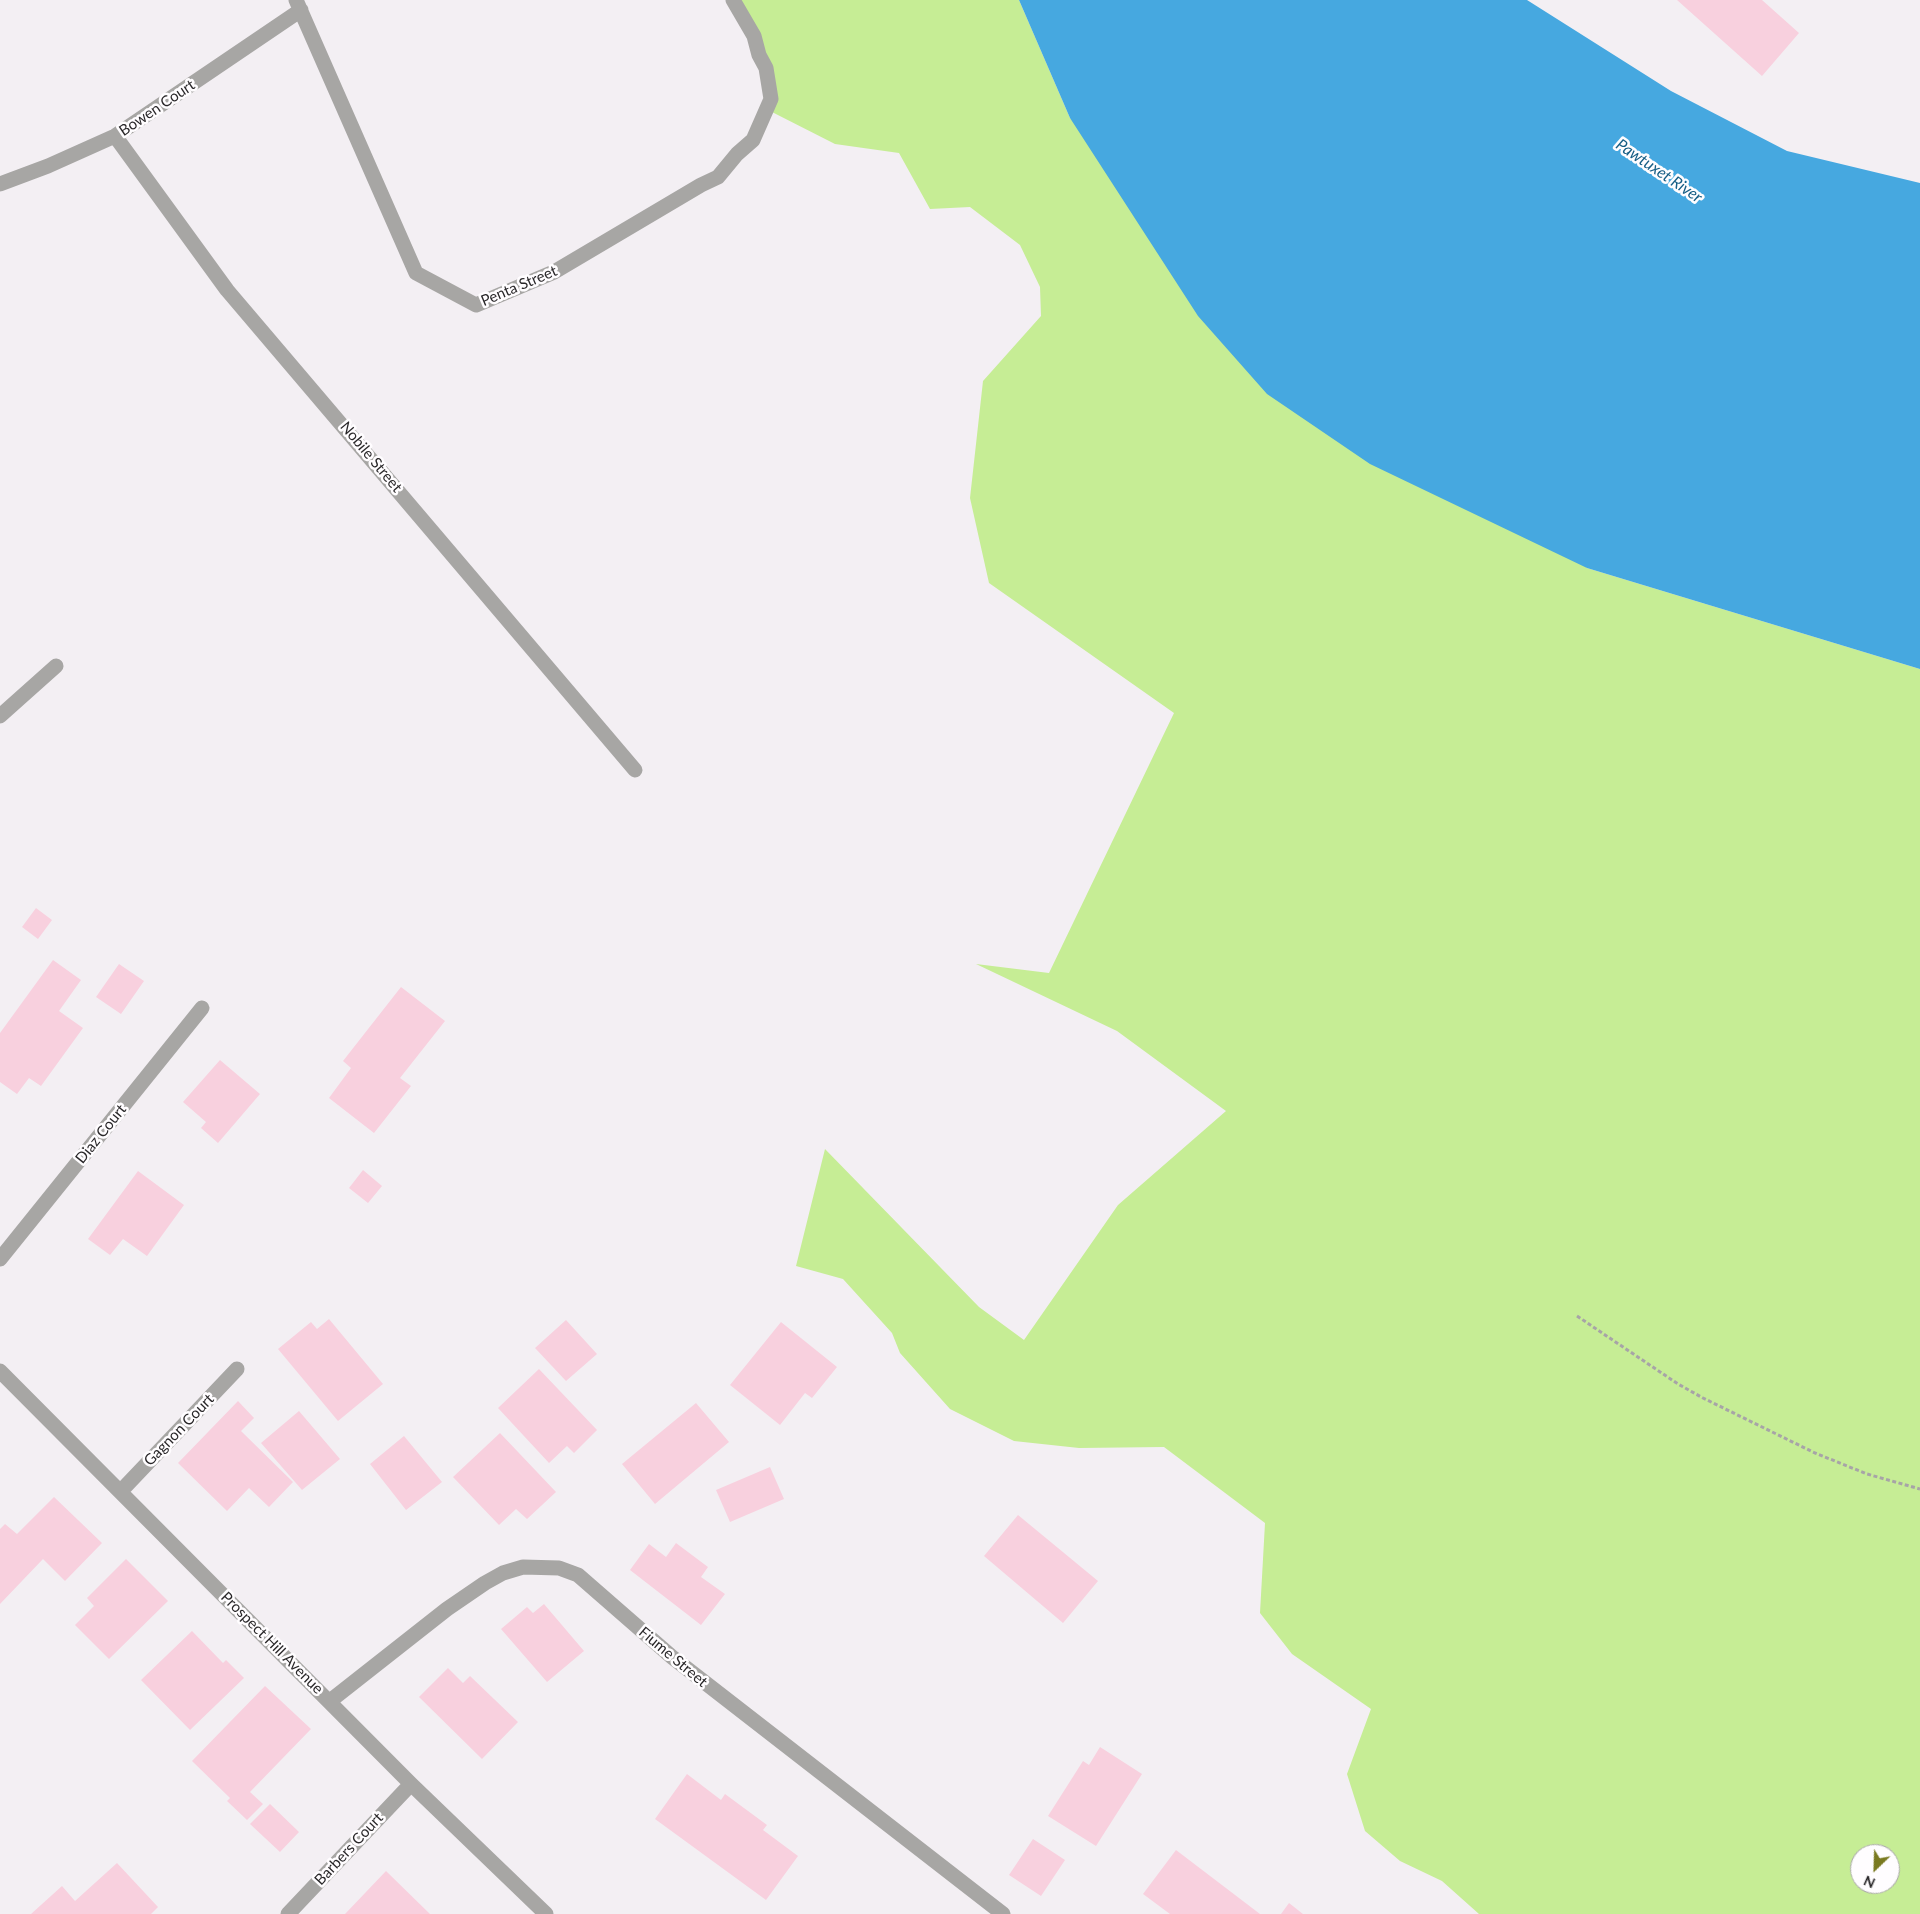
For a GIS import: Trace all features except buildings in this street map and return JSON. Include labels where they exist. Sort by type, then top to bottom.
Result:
[{"type":"street","name":"Penta Street","points":[[298,5],[416,273],[476,305],[554,272],[701,185],[718,178],[737,154],[752,140],[771,99],[766,68],[759,55],[754,36],[733,0]]},
{"type":"street","name":"Bowen Court","points":[[0,184],[115,136],[298,5]]},
{"type":"street","name":"Nobile Street","points":[[115,136],[227,290],[635,770]]},
{"type":"street","points":[[0,716],[56,666]]},
{"type":"street","name":"Diaz Court","points":[[0,1259],[202,1008]]},
{"type":"street","name":"Gagnon Court","points":[[122,1491],[237,1369]]},
{"type":"street","name":"Prospect Hill Avenue","points":[[0,1371],[122,1491],[411,1784],[546,1914]]},
{"type":"street","name":"Fiume Street","points":[[330,1701],[447,1609],[485,1583],[503,1573],[523,1567],[559,1568],[578,1576],[687,1670],[1003,1914]]},
{"type":"street","name":"Barbers Court","points":[[288,1914],[411,1784]]},
{"type":"path","points":[[1577,1316],[1703,1398],[1815,1453],[1867,1474],[1920,1489]]},
{"type":"green space","points":[[729,0],[1019,0],[1070,118],[1587,568],[1920,669],[1920,1914],[1479,1914],[1442,1881],[1400,1861],[1365,1831],[1347,1774],[1371,1709],[1292,1654],[1260,1613],[1265,1523],[1164,1447],[1079,1448],[1014,1441],[950,1409],[900,1353],[892,1333],[843,1279],[796,1266],[825,1149],[979,1307],[1024,1340],[1118,1205],[1226,1111],[1117,1031],[976,964],[1049,973],[1174,713],[989,583],[970,498],[983,381],[1041,316],[1040,287],[1020,245],[970,207],[930,209],[899,153],[835,144],[770,111],[760,61]]},
{"type":"water","name":"Pawtuxet River","points":[[1019,0],[1527,0],[1671,91],[1787,151],[1920,183],[1920,669],[1587,568],[1370,464],[1267,394],[1198,316],[1070,118]]}]
